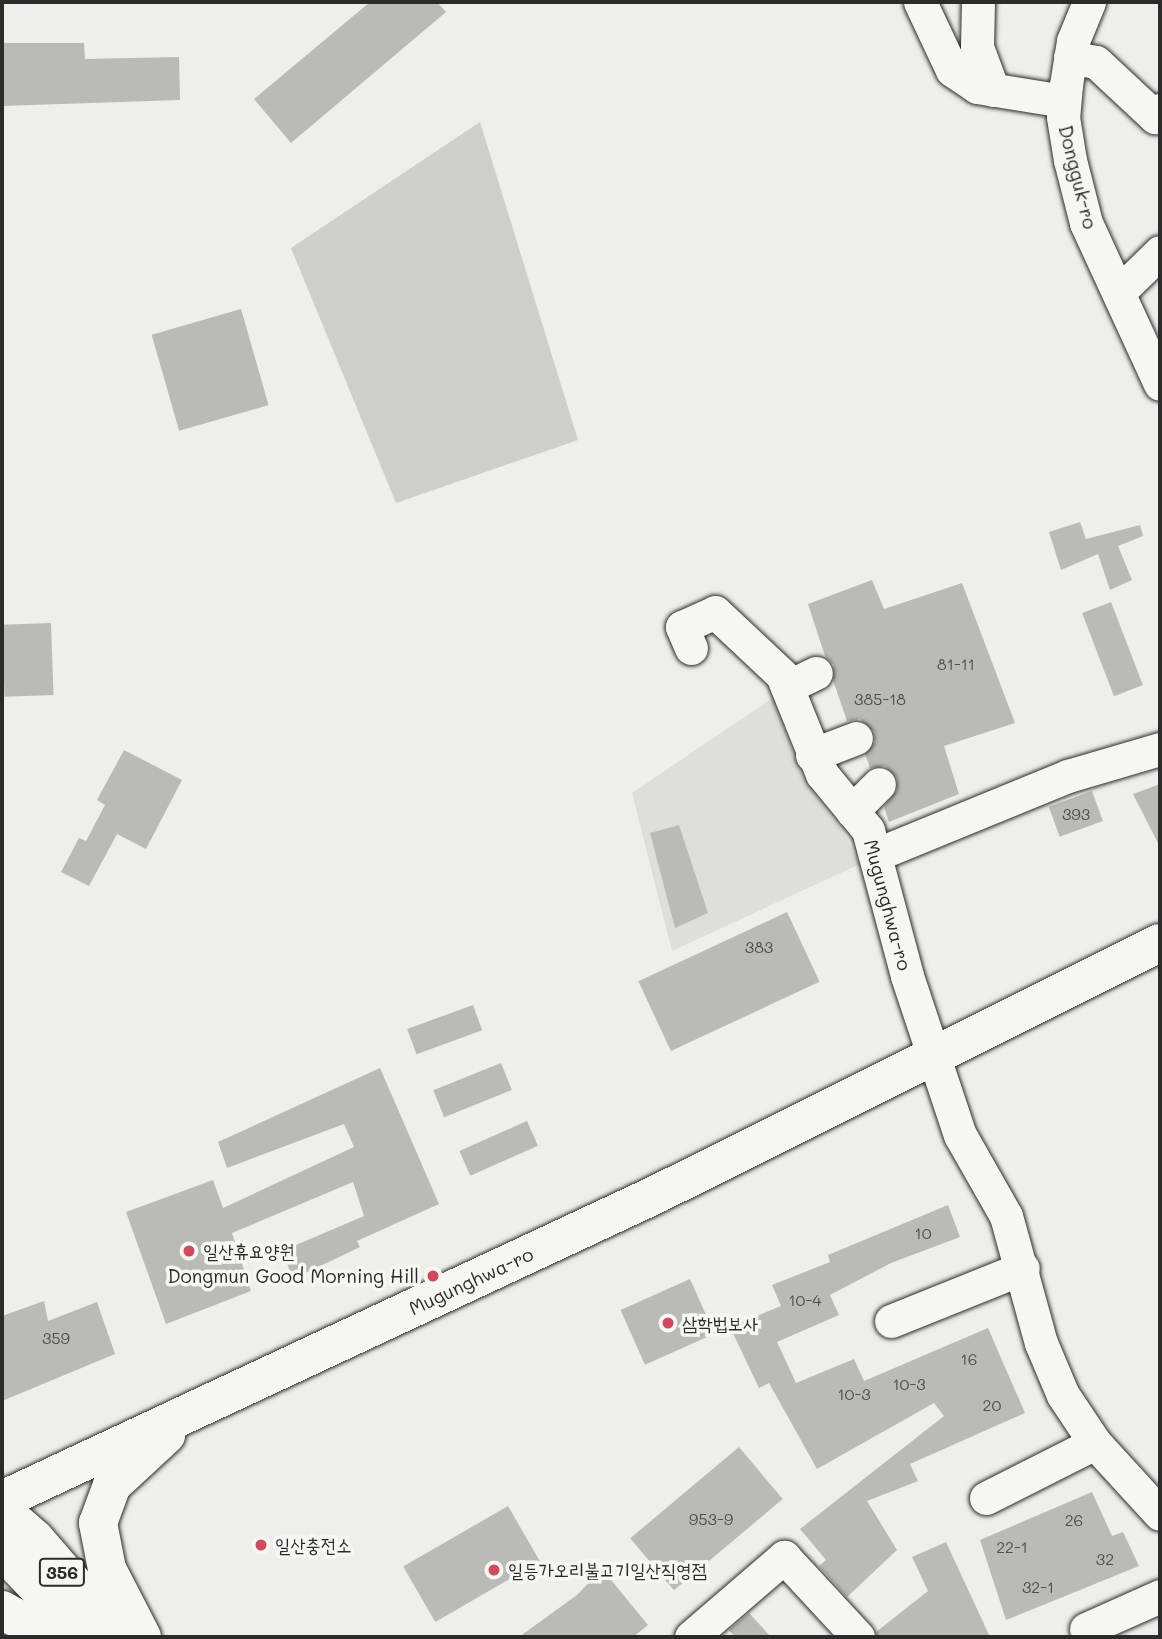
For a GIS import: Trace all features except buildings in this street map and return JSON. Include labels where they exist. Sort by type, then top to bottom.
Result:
[{"type":"main road","name":"Mugunghwa-ro","points":[[2,1500],[655,1195],[1160,943]]},
{"type":"main road","points":[[142,1637],[104,1560],[99,1542],[100,1511],[112,1485],[190,1412]]},
{"type":"main road","name":"356","points":[[2,1510],[35,1539],[120,1637]]},
{"type":"main road","points":[[2,1550],[85,1637]]},
{"type":"main road","points":[[2,1609],[51,1637]]},
{"type":"street","points":[[920,2],[951,69],[976,87],[1064,101]]},
{"type":"street","points":[[978,2],[977,47],[993,90]]},
{"type":"street","name":"Dongguk-ro","points":[[1089,2],[1070,57],[1064,101],[1070,160],[1086,223],[1160,384]]},
{"type":"street","points":[[1070,57],[1096,62],[1155,117],[1160,110]]},
{"type":"street","points":[[1119,292],[1160,252]]},
{"type":"street","name":"Mugunghwa-ro","points":[[691,648],[682,627],[715,612],[782,675],[812,755],[868,830],[907,976],[936,1054]]},
{"type":"street","points":[[787,687],[816,673]]},
{"type":"street","points":[[812,755],[856,738]]},
{"type":"street","points":[[875,855],[1068,776],[1160,748]]},
{"type":"street","points":[[852,811],[879,784]]},
{"type":"street","points":[[936,1054],[960,1135],[1006,1216],[1023,1268],[1041,1343],[1063,1395],[1095,1443],[1160,1514]]},
{"type":"street","points":[[891,1321],[1023,1268]]},
{"type":"street","points":[[986,1498],[1095,1443]]},
{"type":"street","points":[[691,1637],[784,1557],[858,1637]]},
{"type":"street","points":[[1086,1629],[1160,1596]]},
{"type":"shaded area","points":[[480,122],[578,440],[396,503],[291,248]]},
{"type":"shaded area","points":[[773,698],[803,779],[841,829],[860,864],[672,951],[632,793]]},
{"type":"place","name":"일산휴요양원","points":[[189,1251]]},
{"type":"place","name":"Dongmun Good Morning Hill","points":[[433,1276]]},
{"type":"place","name":"삼학법보사","points":[[668,1323]]},
{"type":"place","name":"일산충전소","points":[[261,1545]]},
{"type":"place","name":"일등가오리불고기일산직영점","points":[[494,1570]]}]
